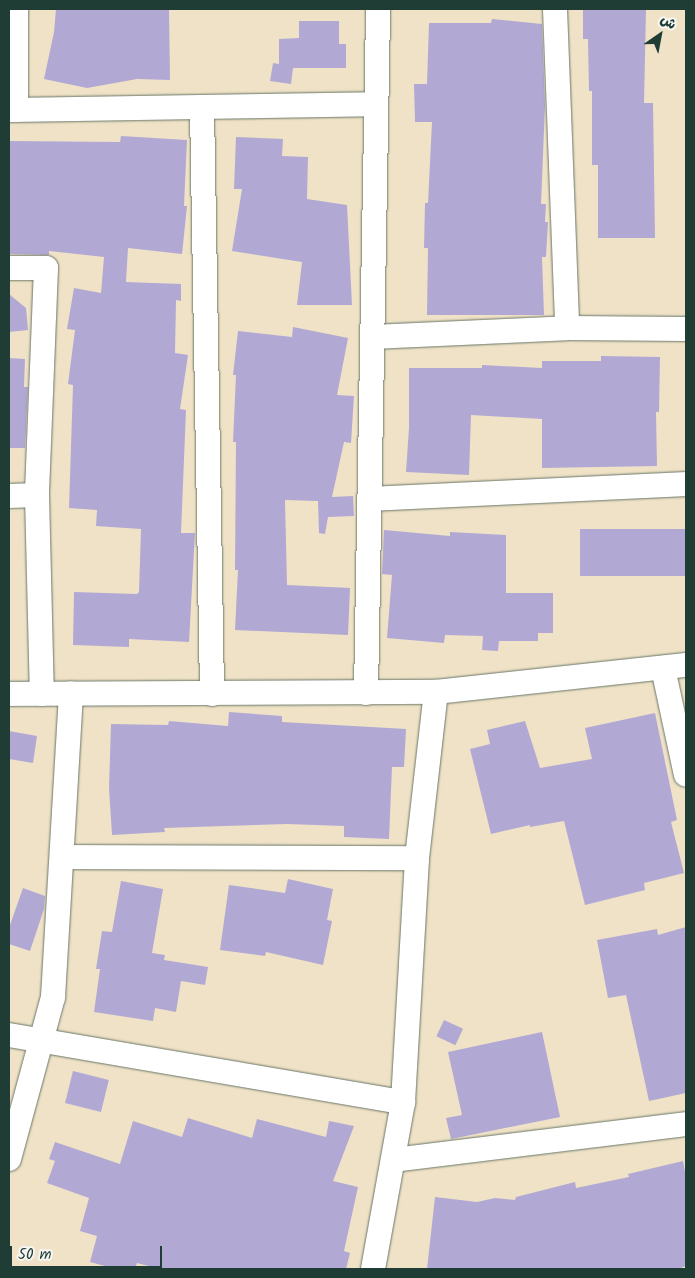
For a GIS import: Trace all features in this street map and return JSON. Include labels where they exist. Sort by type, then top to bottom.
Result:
[{"type":"street","points":[[16,9],[13,110],[376,104]]},
{"type":"street","points":[[366,693],[378,9]]},
{"type":"street","points":[[555,9],[567,328]]},
{"type":"street","points":[[202,106],[212,694]]},
{"type":"street","points":[[9,268],[46,268],[37,495],[42,694]]},
{"type":"street","points":[[372,337],[567,328],[686,328]]},
{"type":"street","points":[[370,499],[686,484]]},
{"type":"street","points":[[9,496],[37,495]]},
{"type":"street","points":[[9,694],[436,692],[686,665]]},
{"type":"street","points":[[663,668],[686,775]]},
{"type":"street","points":[[373,1269],[403,1102],[417,858],[436,692]]},
{"type":"street","points":[[9,1159],[53,997],[71,694]]},
{"type":"street","points":[[62,857],[417,858]]},
{"type":"street","points":[[9,1035],[403,1102]]},
{"type":"street","points":[[394,1160],[686,1124]]},
{"type":"building","points":[[56,9],[169,9],[170,80],[137,79],[87,88],[44,79],[54,32]]},
{"type":"building","points":[[583,9],[646,9],[644,103],[653,103],[655,238],[598,238],[598,165],[592,165],[592,91],[589,91],[588,39],[583,39]]},
{"type":"building","points":[[492,19],[542,24],[545,106],[541,204],[546,204],[545,222],[548,222],[546,257],[542,257],[544,315],[427,315],[428,248],[424,248],[425,203],[428,203],[432,122],[415,122],[414,84],[427,84],[429,23],[491,23]]},
{"type":"building","points":[[299,21],[339,21],[339,44],[346,44],[346,68],[293,68],[291,84],[270,81],[273,63],[279,64],[279,39],[299,38]]},
{"type":"building","points":[[121,136],[187,140],[184,206],[187,206],[182,254],[128,248],[126,282],[181,284],[181,301],[176,300],[175,353],[188,355],[180,409],[186,410],[181,533],[195,533],[189,642],[129,639],[129,647],[73,645],[74,592],[137,594],[139,592],[141,529],[96,526],[97,510],[69,508],[73,385],[68,384],[75,330],[67,329],[74,288],[101,293],[104,257],[49,251],[49,255],[9,254],[9,141],[120,142]]},
{"type":"building","points":[[236,137],[283,139],[282,156],[308,157],[307,199],[347,205],[352,305],[297,305],[302,262],[232,251],[242,189],[234,189]]},
{"type":"building","points":[[9,294],[26,308],[28,330],[9,332]]},
{"type":"building","points":[[293,327],[348,338],[337,395],[354,396],[351,443],[344,442],[332,497],[353,496],[354,516],[328,517],[325,534],[319,533],[318,501],[285,500],[287,585],[350,588],[348,635],[235,630],[238,570],[235,570],[236,442],[233,442],[236,375],[233,375],[238,331],[292,337]]},
{"type":"building","points":[[601,356],[660,357],[659,412],[656,412],[657,466],[542,468],[542,419],[471,415],[469,475],[406,472],[409,428],[409,368],[482,368],[482,365],[542,368],[542,361],[601,361]]},
{"type":"building","points":[[9,358],[25,359],[24,387],[28,387],[25,448],[10,448]]},
{"type":"building","points":[[580,529],[686,529],[686,576],[580,576]]},
{"type":"building","points":[[384,530],[450,536],[450,532],[506,535],[506,593],[553,593],[553,633],[538,633],[538,641],[499,641],[498,651],[482,650],[483,636],[445,635],[444,643],[387,638],[392,575],[382,574]]},
{"type":"building","points":[[229,712],[282,716],[282,722],[406,729],[404,767],[392,767],[389,839],[344,837],[344,826],[287,824],[164,828],[165,832],[112,835],[109,788],[111,724],[168,725],[169,721],[228,726]]},
{"type":"building","points":[[655,713],[677,820],[671,822],[684,873],[644,883],[645,890],[585,905],[564,821],[530,827],[530,825],[491,834],[470,749],[490,744],[487,730],[525,721],[540,768],[592,759],[585,728]]},
{"type":"building","points":[[9,731],[37,736],[33,763],[9,759]]},
{"type":"building","points":[[288,879],[333,889],[327,920],[332,921],[323,965],[266,952],[265,956],[220,950],[229,885],[285,893]]},
{"type":"building","points":[[121,881],[163,889],[152,953],[165,955],[164,960],[208,967],[205,985],[181,981],[176,1012],[155,1008],[153,1021],[94,1012],[100,969],[96,969],[102,931],[112,932]]},
{"type":"building","points":[[23,888],[45,896],[44,909],[30,951],[9,944],[9,928]]},
{"type":"building","points":[[686,927],[686,1093],[649,1101],[626,995],[608,998],[597,940],[657,929],[658,935]]},
{"type":"building","points":[[444,1020],[463,1029],[455,1045],[436,1036]]},
{"type":"building","points":[[542,1032],[560,1117],[451,1139],[446,1118],[462,1115],[448,1052]]},
{"type":"building","points":[[73,1071],[109,1080],[101,1112],[65,1103]]},
{"type":"building","points":[[188,1118],[252,1138],[257,1119],[326,1137],[329,1121],[354,1126],[333,1181],[358,1187],[344,1251],[350,1253],[346,1269],[160,1269],[137,1263],[135,1269],[116,1269],[90,1262],[97,1236],[80,1231],[89,1198],[47,1183],[55,1161],[49,1159],[55,1142],[120,1164],[133,1121],[182,1137]]},
{"type":"building","points":[[683,1161],[686,1177],[686,1266],[678,1269],[427,1269],[435,1197],[477,1202],[495,1198],[515,1200],[516,1197],[575,1182],[576,1188],[629,1177],[628,1174]]}]
